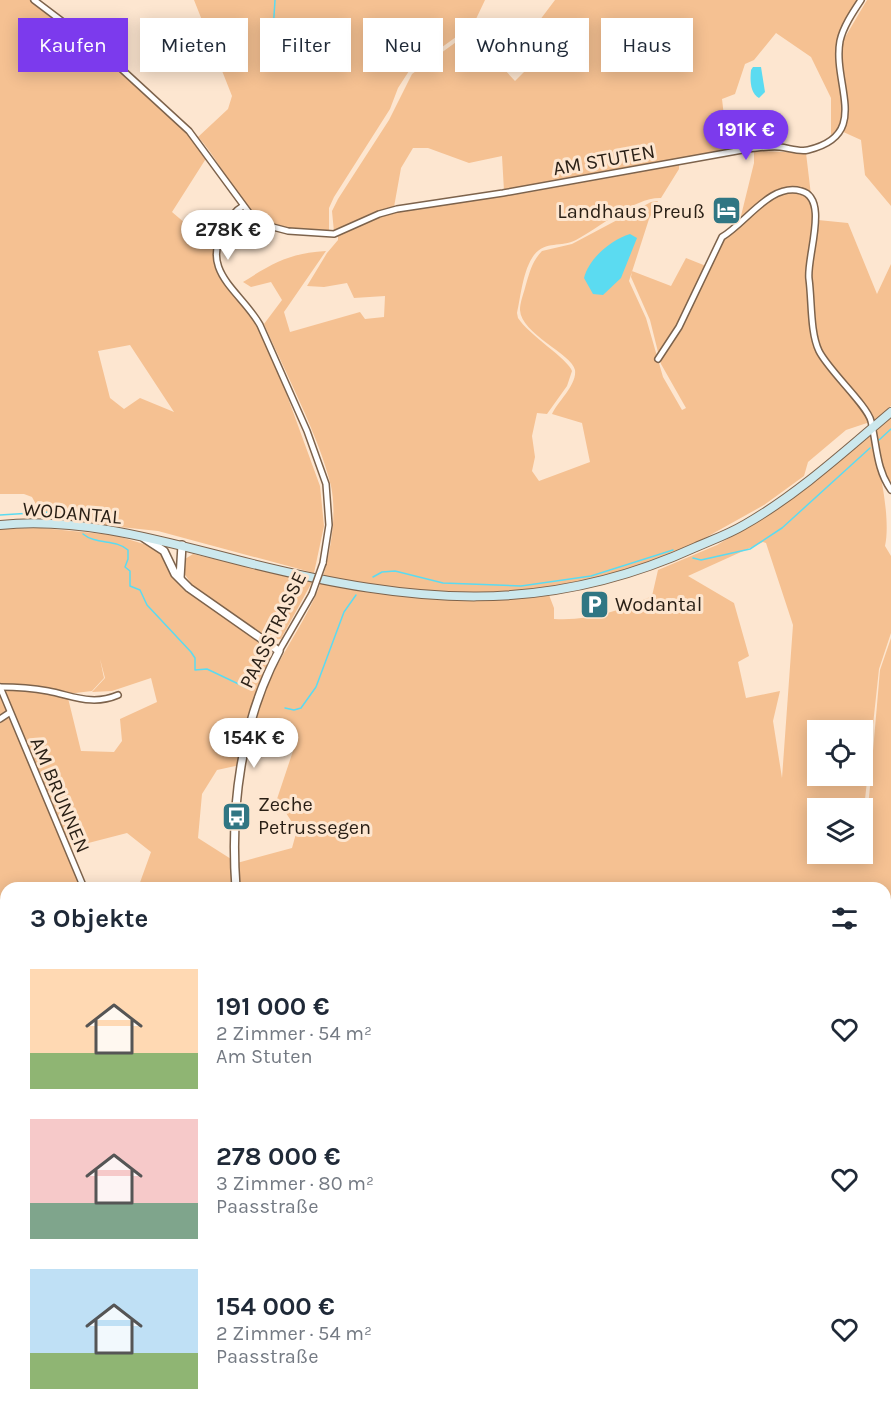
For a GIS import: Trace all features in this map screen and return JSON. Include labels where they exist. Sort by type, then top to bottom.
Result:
[{"type":"main road","name":"WODANTAL","points":[[0,525],[69,525],[141,537],[377,590],[465,597],[555,592],[654,566],[744,525],[793,492],[891,412]]},
{"type":"street","name":"AM STUTEN","points":[[34,0],[104,53],[189,131],[243,206],[269,226],[288,231],[334,234],[379,214],[397,209],[514,191],[748,149],[767,147],[806,150],[840,134],[844,125],[846,110],[839,58],[840,40],[861,0]]},
{"type":"street","points":[[658,359],[679,327],[722,237],[735,230],[770,196],[781,191],[802,191],[812,197],[815,210],[816,227],[808,260],[818,349],[871,419],[879,468],[891,490]]},
{"type":"street","name":"PAASSTRASSE","points":[[237,882],[233,830],[236,801],[256,703],[279,651],[312,594],[323,563],[329,504],[318,460],[260,326],[252,311],[221,274],[215,258],[219,238],[233,215],[243,206]]},
{"type":"street","name":"WODANTAL","points":[[141,537],[161,548],[175,574],[198,594],[279,651]]},
{"type":"street","points":[[170,562],[178,544]]},
{"type":"street","points":[[178,544],[180,578]]},
{"type":"street","name":"AM BRUNNEN","points":[[81,882],[0,687],[36,689],[87,701],[106,700],[118,695]]},
{"type":"street","points":[[0,719],[9,713]]},
{"type":"shaded area","points":[[0,0],[30,0],[54,18],[18,18],[18,72],[122,72],[187,132],[207,157],[172,212],[213,247],[217,273],[247,305],[272,354],[320,486],[324,526],[314,573],[158,531],[44,519],[32,497],[24,494],[0,494]],"holes":[[[130,345],[174,412],[140,398],[124,409],[110,398],[98,351]]]},
{"type":"shaded area","points":[[194,0],[485,0],[476,18],[455,18],[455,38],[443,46],[443,18],[363,18],[363,72],[408,72],[398,88],[390,109],[334,197],[329,208],[329,233],[283,228],[269,223],[258,215],[239,195],[198,137],[228,109],[232,96],[222,72],[248,72],[248,18],[201,18]]},
{"type":"shaded area","points":[[555,0],[858,0],[839,36],[844,39],[867,0],[891,0],[891,206],[865,175],[861,140],[839,130],[831,135],[831,98],[811,57],[776,33],[754,60],[745,64],[735,94],[722,99],[728,150],[504,191],[502,156],[469,163],[428,148],[413,148],[401,168],[394,207],[334,232],[332,211],[389,120],[412,74],[415,72],[443,72],[443,52],[455,43],[455,72],[507,72],[515,81],[524,72],[589,72],[589,18],[541,18]]},
{"type":"shaded area","points":[[754,152],[806,153],[811,195],[787,190],[770,195],[739,224],[754,163]]},
{"type":"shaded area","points":[[679,165],[679,169],[661,198],[640,202],[576,240],[544,247],[530,261],[523,283],[518,318],[564,360],[572,371],[567,386],[547,414],[537,413],[532,436],[535,457],[532,471],[539,481],[590,462],[582,423],[552,414],[570,387],[575,370],[565,357],[529,327],[520,310],[533,263],[542,251],[572,244],[651,202],[658,201],[649,219],[632,271],[671,286],[686,258],[706,266],[723,238],[735,231],[780,192],[802,193],[808,196],[815,210],[807,258],[815,341],[870,422],[846,430],[808,462],[804,476],[764,505],[696,543],[638,568],[555,588],[498,595],[380,588],[323,577],[332,532],[333,497],[326,467],[310,425],[264,324],[282,300],[271,282],[251,287],[243,282],[282,260],[302,254],[326,251],[284,312],[290,332],[360,312],[365,319],[384,317],[385,296],[354,298],[347,283],[324,287],[307,286],[327,253],[338,240],[338,235],[393,212],[524,193]],"holes":[[[632,272],[631,277],[650,320],[661,364],[686,408],[682,410],[663,377],[646,318],[629,281]]]},
{"type":"shaded area","points":[[818,220],[848,223],[877,294],[891,264],[891,406],[873,422],[825,358],[818,341],[810,273]]},
{"type":"shaded area","points":[[891,418],[891,487],[886,480],[874,432]]},
{"type":"shaded area","points":[[870,436],[884,492],[887,522],[885,546],[891,556],[891,633],[879,669],[873,725],[873,720],[807,720],[807,786],[866,786],[865,798],[807,798],[807,864],[873,864],[873,798],[869,798],[870,786],[873,786],[873,751],[880,670],[891,638],[891,882],[239,882],[237,863],[292,848],[297,830],[277,799],[296,742],[279,723],[257,718],[269,682],[306,615],[322,580],[383,594],[477,599],[549,595],[554,608],[554,619],[567,619],[592,617],[652,596],[658,570],[717,545],[756,522]],"holes":[[[763,542],[766,543],[793,625],[782,778],[773,721],[780,691],[746,698],[738,662],[749,656],[734,603],[688,576]]]},
{"type":"shaded area","points":[[41,528],[114,535],[147,545],[162,555],[170,572],[183,589],[268,648],[271,655],[254,699],[240,765],[217,770],[202,794],[198,838],[231,859],[233,882],[140,882],[151,852],[127,833],[69,848],[80,882],[0,882],[0,529]],"holes":[[[100,659],[105,678],[92,692],[112,691],[151,678],[157,702],[120,719],[122,741],[114,752],[81,751],[67,694],[92,691],[104,678]]]},
{"type":"shaded area","points":[[193,554],[312,582],[281,639],[271,640],[193,586],[183,572],[185,559]]},
{"type":"water","points":[[753,67],[761,67],[765,92],[759,98],[751,86]]},
{"type":"water","points":[[630,234],[637,238],[621,278],[603,295],[593,294],[584,278],[591,264],[608,245]]},
{"type":"waterway","points":[[274,18],[275,0]]},
{"type":"waterway","points":[[879,440],[891,429]]},
{"type":"waterway","points":[[693,558],[701,560],[750,549],[782,528],[870,448]]},
{"type":"waterway","points":[[45,512],[66,515]]},
{"type":"waterway","points":[[0,515],[32,513]]},
{"type":"waterway","points":[[83,534],[94,540],[118,544],[128,550],[125,567],[130,571],[130,586],[140,590],[147,605],[191,652],[195,658],[195,670],[207,669],[247,688]]},
{"type":"waterway","points":[[373,577],[382,572],[395,571],[443,583],[521,586],[591,576],[673,550]]},
{"type":"waterway","points":[[285,708],[294,710],[301,708],[316,687],[344,612],[356,595]]},
{"type":"place","name":"Landhaus Preuß","points":[[726,211]]},
{"type":"place","name":"Wodantal","points":[[594,604]]},
{"type":"place","name":"Zeche Petrussegen","points":[[237,816]]}]
